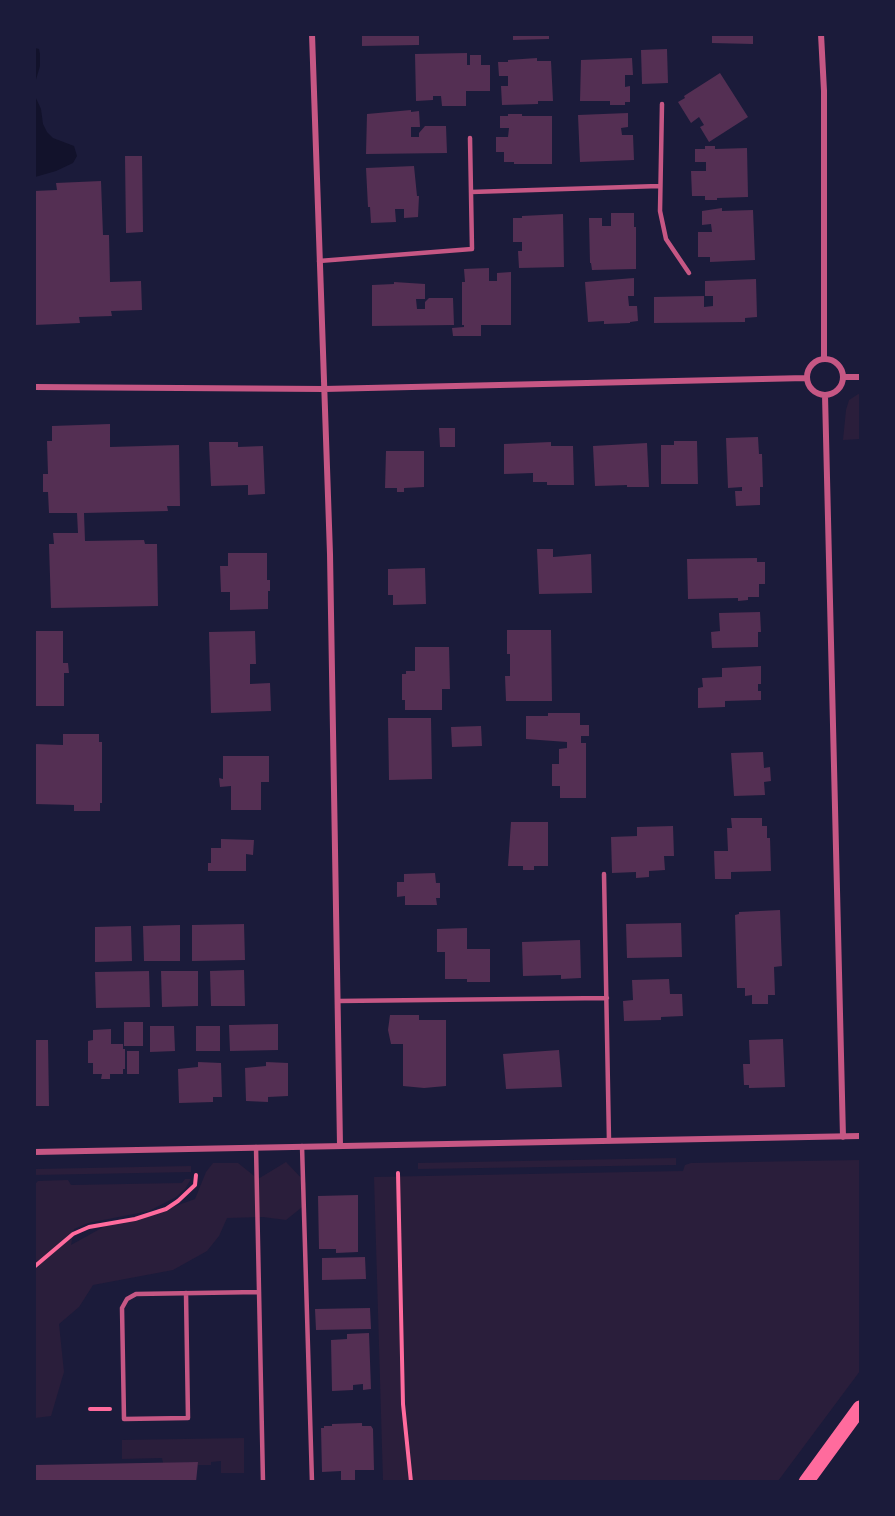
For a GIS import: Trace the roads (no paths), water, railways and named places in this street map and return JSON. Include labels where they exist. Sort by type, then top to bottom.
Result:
[{"type":"main road","points":[[806,1482],[861,1408]]},
{"type":"street","points":[[312,34],[330,565],[340,1145]]},
{"type":"street","points":[[821,34],[824,91],[824,359]]},
{"type":"street","points":[[824,359],[834,361],[843,377],[841,386],[834,393],[825,395],[816,393],[809,386],[807,378],[809,368],[824,359]]},
{"type":"street","points":[[843,377],[861,377]]},
{"type":"street","points":[[34,387],[324,388],[807,378]]},
{"type":"street","points":[[825,395],[843,1137]]},
{"type":"street","points":[[34,1152],[861,1136]]},
{"type":"lane","points":[[662,104],[660,212],[666,239],[689,273]]},
{"type":"lane","points":[[319,261],[472,249],[470,138]]},
{"type":"lane","points":[[471,192],[659,186]]},
{"type":"lane","points":[[604,874],[609,1141]]},
{"type":"lane","points":[[338,1001],[607,998]]},
{"type":"lane","points":[[302,1146],[312,1482]]},
{"type":"lane","points":[[256,1147],[263,1482]]},
{"type":"lane","points":[[186,1293],[188,1418],[124,1419],[122,1308],[131,1296],[136,1294],[186,1293],[259,1292]]}]
